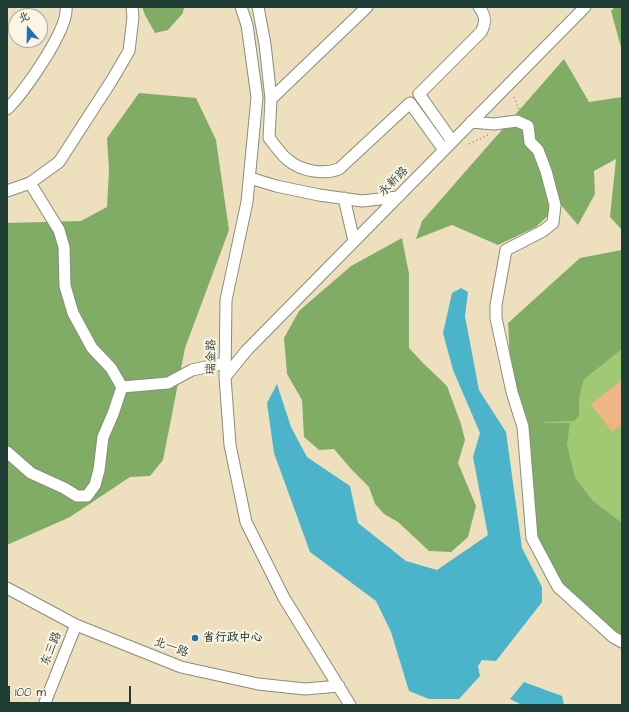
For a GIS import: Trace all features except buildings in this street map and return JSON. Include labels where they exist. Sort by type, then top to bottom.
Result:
[{"type":"street","points":[[7,109],[17,100],[57,38],[67,13],[66,7]]},
{"type":"street","points":[[7,191],[30,183],[59,162],[129,51],[133,16],[132,7]]},
{"type":"street","name":"瑞金路","points":[[241,7],[247,25],[257,97],[248,202],[226,300],[225,378],[230,445],[246,522],[284,598],[350,705]]},
{"type":"street","points":[[258,7],[265,44],[271,99],[269,138],[288,160],[306,170],[325,172],[331,172],[339,169],[410,103],[481,32],[485,26],[485,15],[479,7]]},
{"type":"street","points":[[271,99],[367,7]]},
{"type":"street","name":"永新路","points":[[225,378],[247,350],[585,7]]},
{"type":"street","points":[[419,94],[452,141]]},
{"type":"street","points":[[410,103],[444,150]]},
{"type":"street","points":[[471,122],[494,124],[517,121],[528,126],[530,142],[538,150],[546,170],[555,205],[553,224],[543,231],[506,250],[496,305],[496,318],[512,392],[523,427],[532,538],[558,587],[614,637],[622,642]]},
{"type":"street","points":[[250,178],[276,186],[362,201],[398,197]]},
{"type":"street","points":[[30,183],[59,230],[64,247],[65,286],[73,313],[92,348],[110,368],[122,387]]},
{"type":"street","points":[[344,198],[354,241]]},
{"type":"street","points":[[122,387],[168,383],[192,370],[225,363]]},
{"type":"street","points":[[7,452],[31,473],[64,488],[77,496],[87,496],[95,485],[99,470],[103,437],[122,387]]},
{"type":"street","name":"北一路","points":[[7,588],[76,625],[181,667],[258,684],[305,689],[339,686]]},
{"type":"street","name":"东三路","points":[[44,705],[76,625]]},
{"type":"green space","points":[[142,7],[184,7],[183,13],[168,30],[155,33]]},
{"type":"green space","points":[[615,7],[622,7],[622,51],[611,11]]},
{"type":"green space","points":[[564,59],[589,102],[622,97],[622,230],[610,217],[616,159],[594,171],[595,194],[578,225],[560,204],[536,227],[498,245],[452,225],[416,239],[422,221]]},
{"type":"green space","points":[[139,93],[196,98],[216,140],[229,230],[185,348],[163,460],[150,476],[130,477],[70,517],[7,545],[7,223],[81,221],[107,207],[109,170],[107,138]]},
{"type":"green space","points":[[402,238],[409,274],[409,348],[447,386],[461,424],[465,440],[458,463],[476,506],[468,537],[451,552],[429,551],[398,522],[384,514],[375,504],[369,487],[334,449],[319,450],[304,437],[302,400],[287,374],[284,338],[299,311],[351,266]]},
{"type":"green space","points":[[622,250],[622,349],[584,379],[579,398],[579,416],[574,421],[543,422],[570,423],[567,444],[575,478],[593,501],[622,523],[622,638],[559,585],[533,535],[510,359],[508,323],[580,258]]},
{"type":"green space","points":[[622,270],[622,619],[568,590],[520,326]]},
{"type":"water","points":[[461,288],[468,292],[465,316],[479,390],[506,432],[522,548],[542,587],[542,602],[496,661],[482,660],[478,666],[480,676],[459,699],[429,699],[409,691],[391,632],[376,601],[310,552],[274,453],[267,403],[277,384],[291,427],[307,457],[350,486],[358,523],[406,561],[437,570],[488,535],[473,457],[480,433],[453,370],[443,333],[452,293]]},
{"type":"water","points":[[524,682],[562,696],[564,705],[522,705],[510,699]]},
{"type":"place","name":"省行政中心","points":[[195,638]]}]
